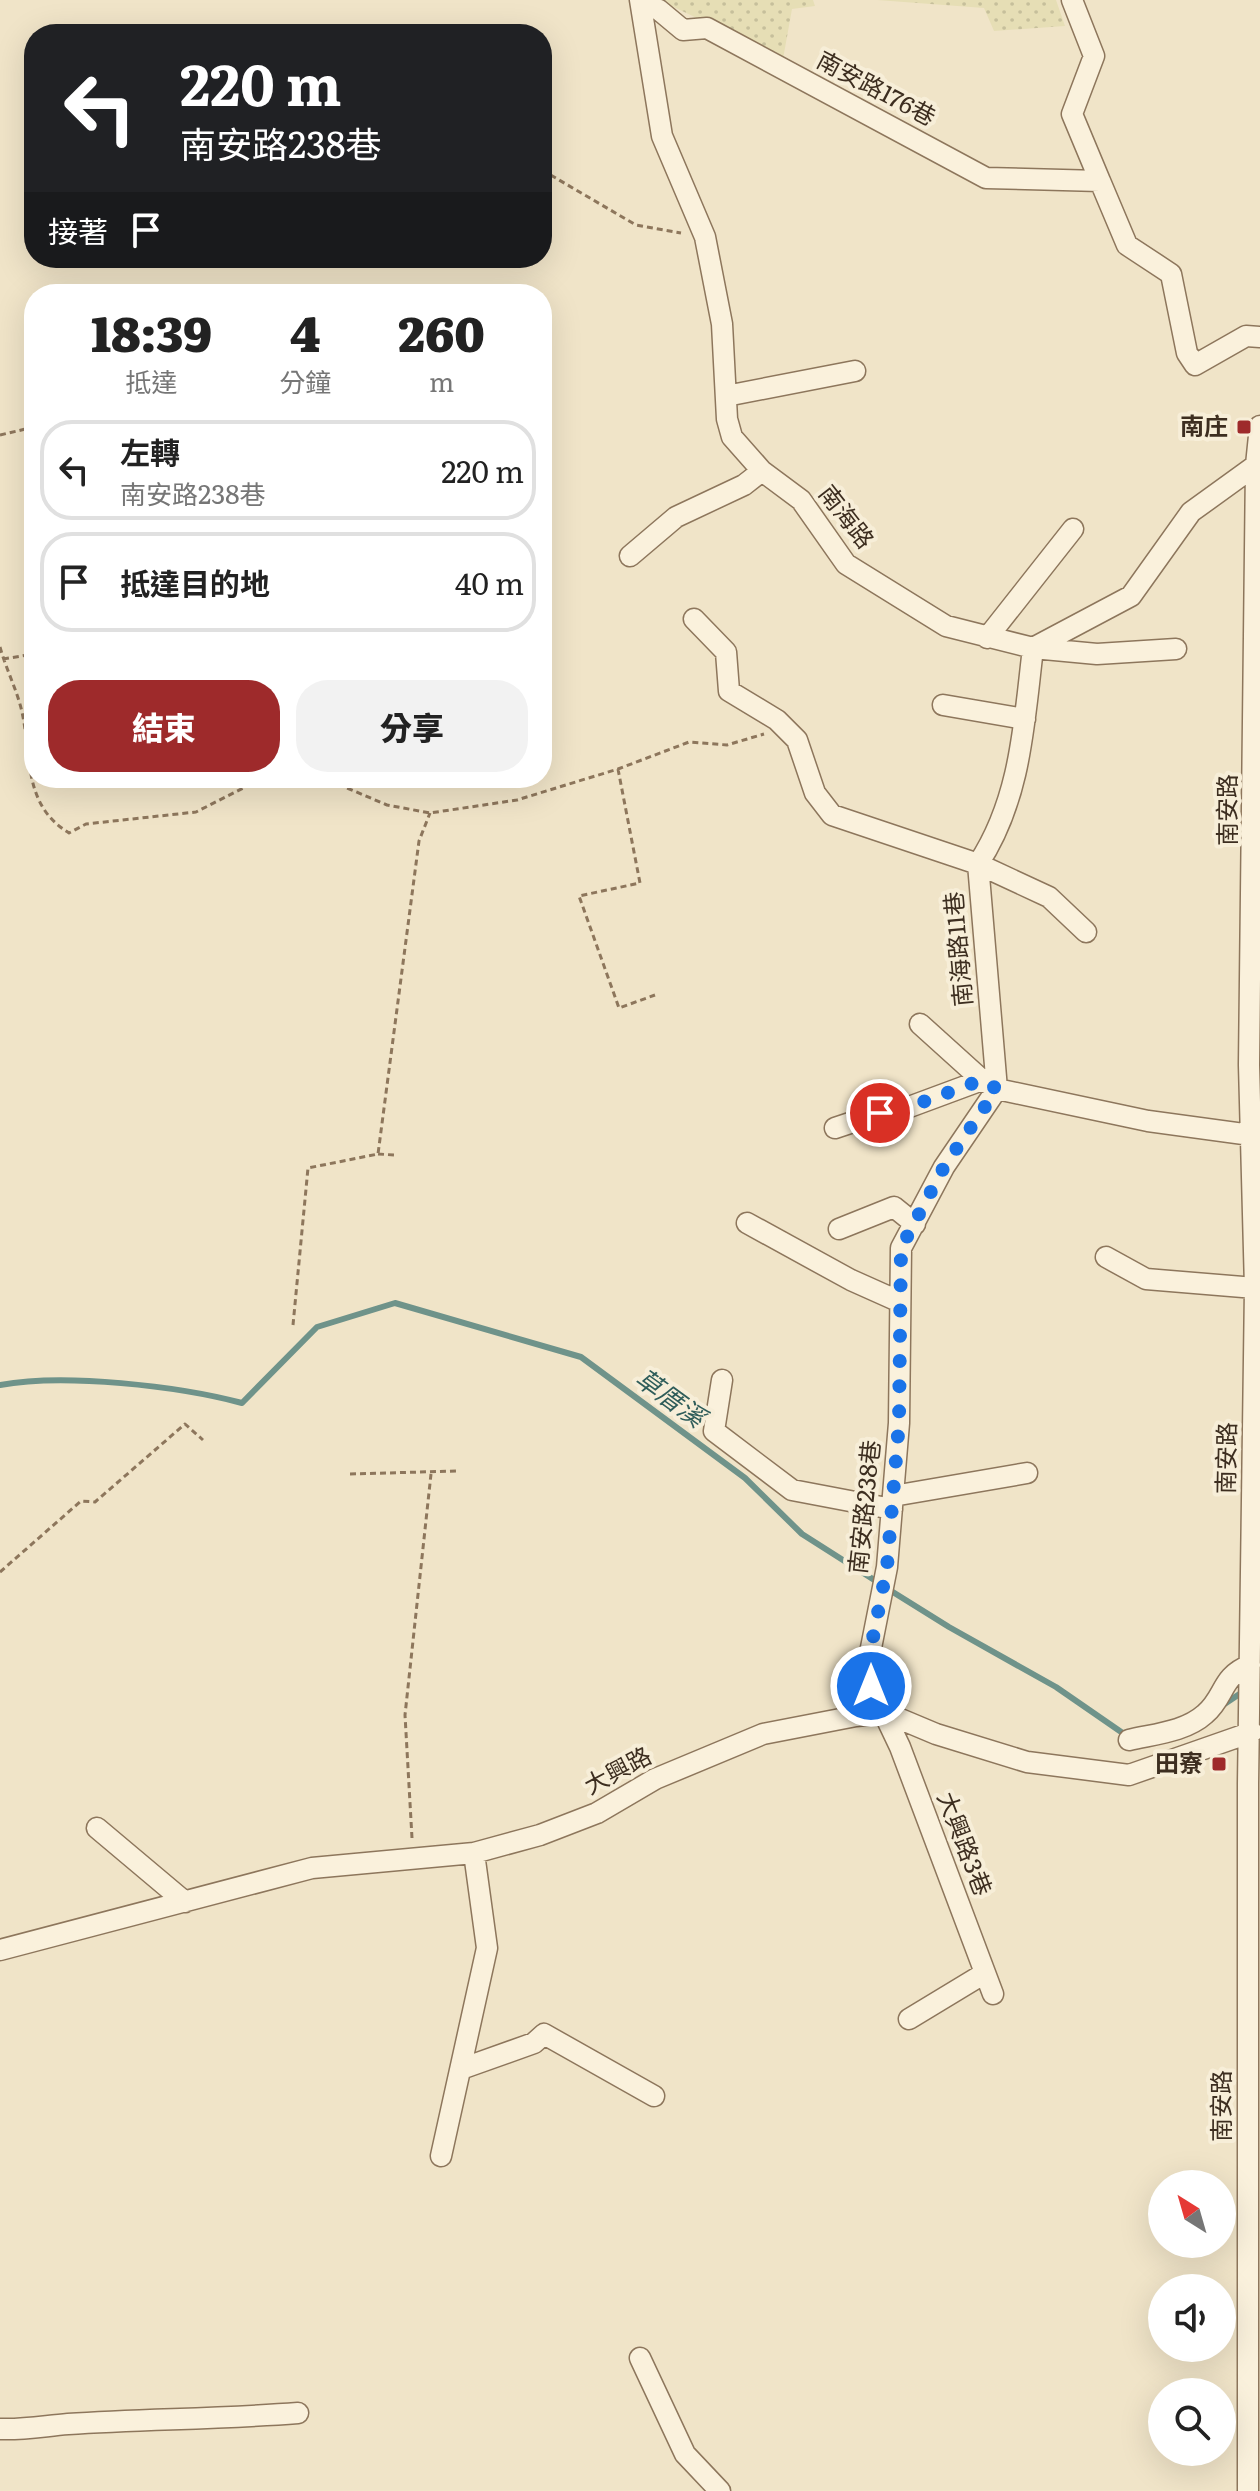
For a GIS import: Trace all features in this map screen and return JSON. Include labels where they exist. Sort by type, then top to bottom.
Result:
[{"type":"street","points":[[1072,0],[1094,56],[1072,114],[1127,245],[1171,274],[1187,353],[1195,365],[1246,336],[1260,337]]},
{"type":"street","name":"南安路176巷","points":[[641,1],[659,10],[683,30],[707,28],[986,178],[1100,181]]},
{"type":"street","name":"南海路","points":[[641,1],[662,136],[705,237],[722,324],[732,437],[762,471],[801,500],[846,564],[946,626],[1033,648],[1097,654],[1176,649]]},
{"type":"street","points":[[726,396],[855,371]]},
{"type":"street","name":"南安路","points":[[1248,2491],[1254,1783],[1250,1665],[1255,1288],[1251,1135],[1257,870],[1260,426]]},
{"type":"street","points":[[1033,648],[1131,596],[1191,512],[1258,455]]},
{"type":"street","points":[[630,556],[676,517],[744,485],[762,471]]},
{"type":"street","points":[[987,638],[1073,529]]},
{"type":"street","points":[[694,619],[726,652],[729,691],[743,703],[777,720],[797,740],[815,793],[832,815],[978,864],[1049,897],[1086,932]]},
{"type":"street","name":"南海路11巷","points":[[990,1084],[978,864],[992,842],[1017,777],[1033,648]]},
{"type":"street","points":[[943,705],[1025,719]]},
{"type":"street","points":[[920,1024],[990,1084],[1148,1121],[1251,1135]]},
{"type":"street","points":[[835,1128],[990,1084]]},
{"type":"street","name":"南安路238巷","points":[[886,1713],[871,1686],[868,1663],[887,1567],[899,1423],[901,1248],[990,1084]]},
{"type":"street","points":[[839,1229],[894,1207],[915,1224]]},
{"type":"street","points":[[747,1223],[851,1280],[898,1301]]},
{"type":"street","points":[[1106,1257],[1146,1279],[1255,1288]]},
{"type":"street","points":[[722,1380],[714,1431],[792,1490],[892,1502],[1027,1473]]},
{"type":"street","points":[[1129,1740],[1185,1727],[1207,1713],[1234,1671],[1250,1665]]},
{"type":"street","points":[[886,1713],[936,1734],[1027,1762],[1129,1775],[1252,1732]]},
{"type":"street","name":"大興路","points":[[0,1950],[312,1868],[474,1853],[540,1835],[597,1813],[655,1779],[763,1734],[886,1713]]},
{"type":"street","name":"大興路3巷","points":[[886,1713],[993,1994]]},
{"type":"street","points":[[97,1828],[185,1902]]},
{"type":"street","points":[[441,2156],[487,1948],[474,1853]]},
{"type":"street","points":[[909,2019],[985,1973]]},
{"type":"street","points":[[461,2069],[534,2043],[544,2034],[654,2096]]},
{"type":"street","points":[[640,2358],[685,2454],[720,2491]]},
{"type":"street","points":[[0,2429],[31,2430],[65,2424],[202,2421],[298,2413]]},
{"type":"path","points":[[552,176],[636,225],[705,237]]},
{"type":"path","points":[[0,435],[24,429]]},
{"type":"path","points":[[0,647],[22,711],[24,730]]},
{"type":"path","points":[[3,659],[24,656]]},
{"type":"path","points":[[347,788],[387,805],[430,813],[517,800],[618,769],[689,742],[727,745],[764,734],[777,720]]},
{"type":"path","points":[[618,769],[640,883],[579,896],[619,1008],[655,995]]},
{"type":"path","points":[[33,788],[46,815],[69,833],[86,824],[196,812],[243,788]]},
{"type":"path","points":[[378,1154],[419,841],[430,813]]},
{"type":"path","points":[[293,1325],[308,1168],[378,1154],[394,1155]]},
{"type":"path","points":[[0,1572],[81,1501],[95,1502],[185,1424],[203,1440]]},
{"type":"path","points":[[350,1474],[457,1471]]},
{"type":"path","points":[[413,1858],[405,1715],[431,1474]]},
{"type":"shaded area","points":[[659,0],[813,0],[815,6],[792,9],[783,59]]},
{"type":"shaded area","points":[[877,0],[1056,0],[1065,26],[994,31],[984,8]]},
{"type":"waterway","name":"草厝溪","points":[[0,1385],[56,1380],[121,1383],[186,1391],[242,1403],[317,1327],[395,1303],[581,1357],[745,1478],[802,1534],[879,1583]]},
{"type":"waterway","name":"草厝溪","points":[[888,1589],[1056,1687],[1127,1736]]},
{"type":"waterway","name":"草厝溪","points":[[1223,1705],[1244,1691]]},
{"type":"place","name":"南庄","points":[[1244,427]]},
{"type":"place","name":"田寮","points":[[1219,1764]]},
{"type":"route","points":[[871,1686],[868,1663],[887,1567],[899,1423],[901,1248],[944,1167],[997,1089],[982,1080],[893,1113],[880,1113]]}]
